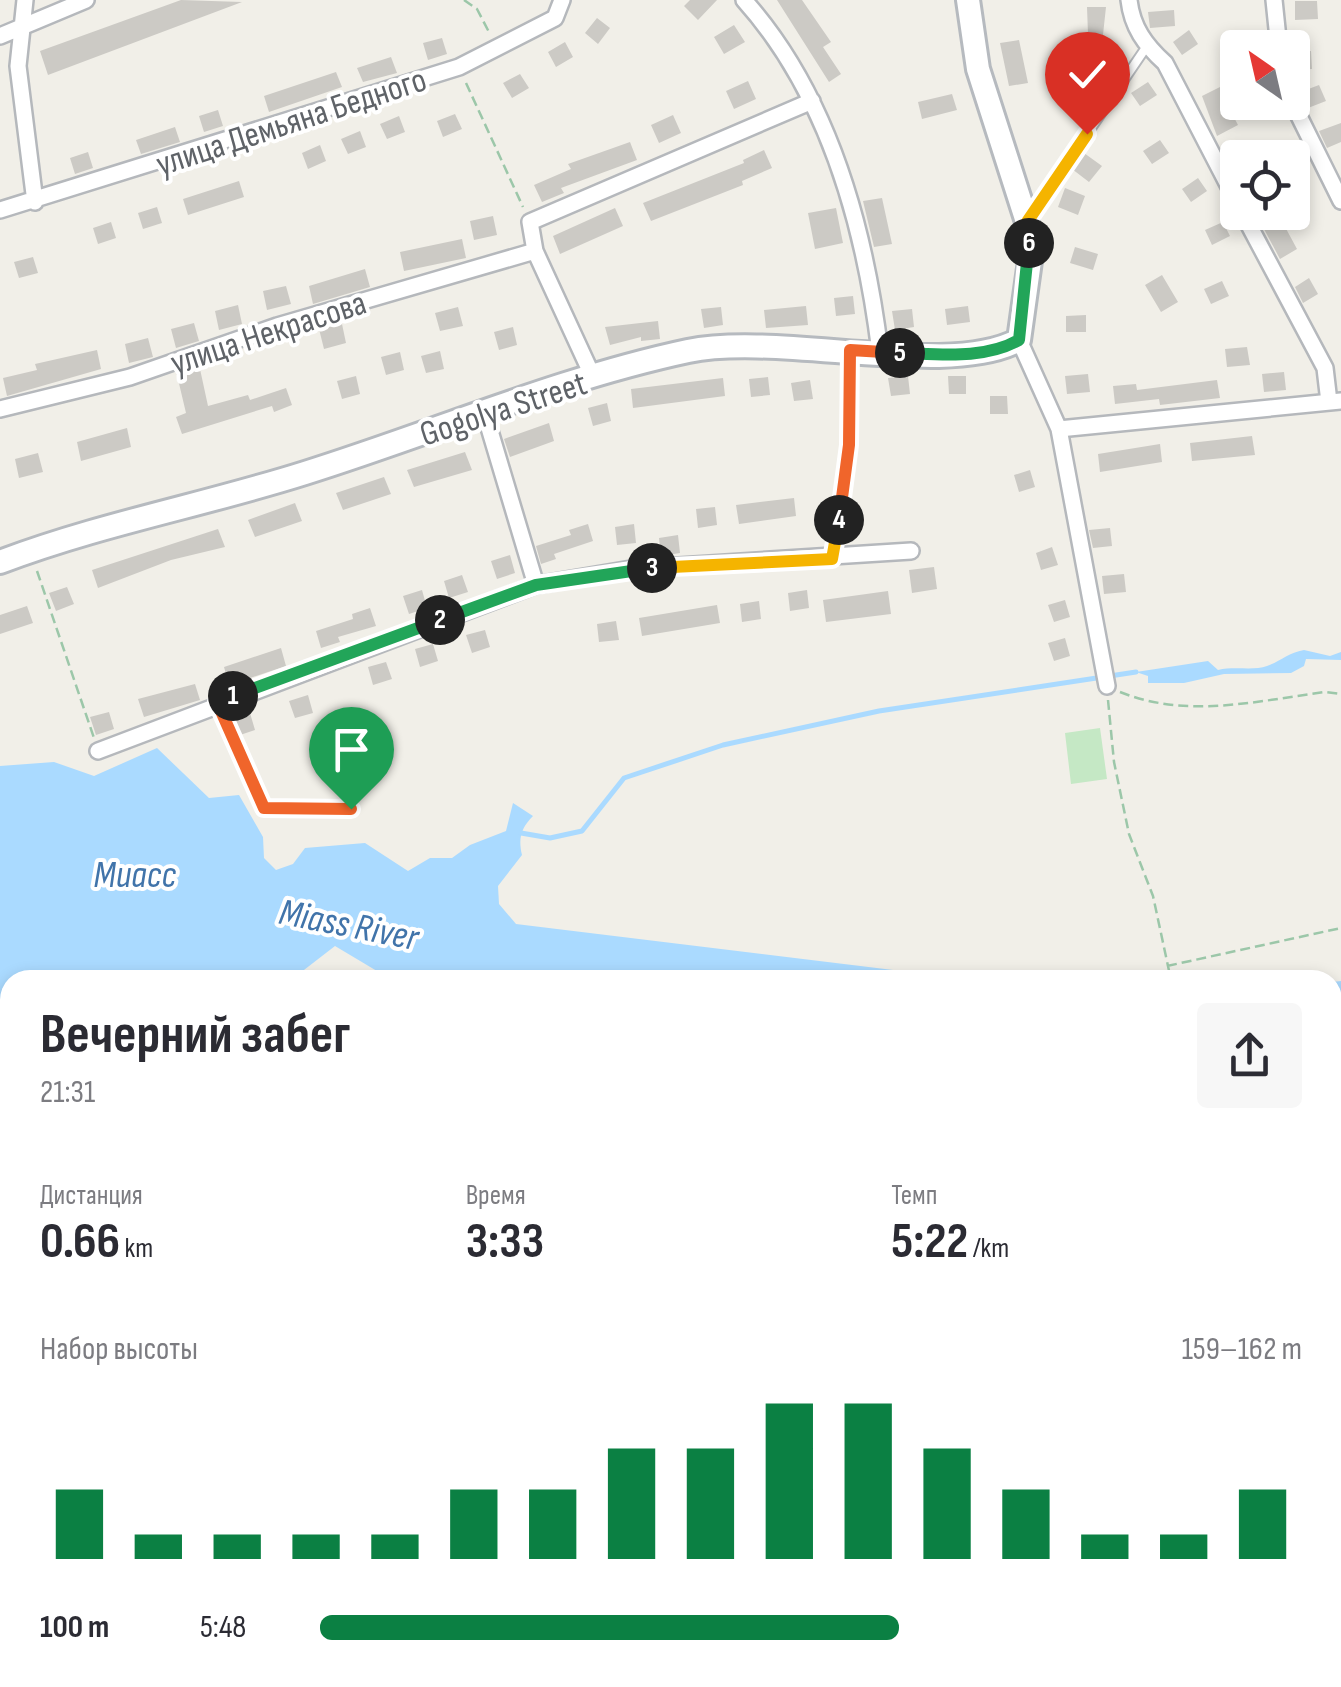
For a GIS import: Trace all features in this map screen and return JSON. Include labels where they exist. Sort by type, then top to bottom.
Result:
[{"type":"street","points":[[25,0],[18,66],[34,202]]},
{"type":"street","points":[[0,36],[20,24],[86,0]]},
{"type":"street","name":"улица Демьяна Бедного","points":[[0,210],[459,67],[555,18],[562,0]]},
{"type":"street","points":[[744,0],[812,100],[858,229],[880,352]]},
{"type":"street","points":[[968,0],[978,70],[1027,222],[1030,261],[1019,340],[1058,429],[1107,686]]},
{"type":"street","points":[[1129,0],[1131,18],[1147,46],[1165,63],[1220,169]]},
{"type":"street","points":[[1274,0],[1277,30]]},
{"type":"street","points":[[593,377],[536,251],[530,222],[812,100]]},
{"type":"street","points":[[1301,120],[1341,202]]},
{"type":"street","points":[[1058,429],[1335,402],[1324,368],[1251,230]]},
{"type":"street","name":"улица Некрасова","points":[[0,409],[130,377],[277,326],[536,251]]},
{"type":"street","name":"Gogolya Street","points":[[0,562],[301,474],[484,411],[691,350],[748,345],[880,352],[983,352],[1002,350],[1019,340]]},
{"type":"street","points":[[484,411],[536,585]]},
{"type":"street","points":[[98,751],[217,702],[536,585],[631,569],[910,551]]},
{"type":"lane","points":[[1027,222],[1147,46]]},
{"type":"lane","points":[[217,702],[264,808],[351,809]]},
{"type":"path","points":[[464,0],[477,9],[497,48]]},
{"type":"path","points":[[459,67],[530,222]]},
{"type":"path","points":[[832,559],[849,445],[850,350]]},
{"type":"path","points":[[29,551],[52,603],[98,751]]},
{"type":"path","points":[[1168,970],[1152,896],[1129,834],[1114,762],[1107,686],[1154,705],[1204,708],[1325,692],[1341,694]]},
{"type":"path","points":[[1167,966],[1341,928]]},
{"type":"green space","points":[[1100,728],[1107,779],[1071,784],[1065,733]]},
{"type":"water","points":[[1304,650],[1330,656],[1341,652],[1341,660],[1306,659],[1304,666],[1291,673],[1224,674],[1184,683],[1148,683],[1148,676],[1136,672],[1208,661],[1218,670],[1262,667]]},
{"type":"water","name":"Миасс","points":[[157,748],[209,798],[239,795],[263,837],[264,858],[276,870],[293,864],[305,848],[365,843],[408,871],[430,858],[452,858],[470,845],[506,831],[513,803],[533,816],[522,834],[522,855],[498,886],[499,904],[516,924],[893,970],[375,970],[335,946],[304,970],[0,970],[0,766],[54,762],[94,776]]},
{"type":"building","points":[[181,0],[242,2],[48,75],[40,51]]},
{"type":"building","points":[[690,0],[717,0],[698,20],[684,6]]},
{"type":"building","points":[[777,0],[802,0],[831,42],[823,47],[841,74],[829,82]]},
{"type":"building","points":[[1295,1],[1317,1],[1318,19],[1295,20]]},
{"type":"building","points":[[1087,7],[1106,7],[1101,53],[1077,52],[1078,33],[1088,34]]},
{"type":"building","points":[[1174,10],[1175,26],[1150,28],[1148,12]]},
{"type":"building","points":[[597,18],[610,28],[598,44],[585,33]]},
{"type":"building","points":[[734,25],[745,42],[724,54],[714,37]]},
{"type":"building","points":[[1189,30],[1198,44],[1182,55],[1173,42]]},
{"type":"building","points":[[442,38],[447,54],[428,60],[423,43]]},
{"type":"building","points":[[1019,40],[1028,83],[1009,86],[1000,43]]},
{"type":"building","points":[[565,42],[573,57],[556,67],[548,52]]},
{"type":"building","points":[[391,57],[397,73],[363,82],[357,68]]},
{"type":"building","points":[[336,72],[342,87],[269,112],[264,96]]},
{"type":"building","points":[[520,74],[529,88],[512,98],[503,83]]},
{"type":"building","points":[[748,81],[756,99],[734,109],[726,91]]},
{"type":"building","points":[[1148,82],[1157,95],[1140,106],[1131,93]]},
{"type":"building","points":[[1319,85],[1326,101],[1310,107],[1310,88]]},
{"type":"building","points":[[1220,87],[1220,120],[1235,120],[1238,125],[1217,136],[1202,96]]},
{"type":"building","points":[[952,94],[957,110],[922,119],[918,102]]},
{"type":"building","points":[[218,110],[223,126],[204,132],[199,116]]},
{"type":"building","points":[[455,114],[462,129],[443,137],[437,121]]},
{"type":"building","points":[[673,115],[681,133],[659,143],[651,125]]},
{"type":"building","points":[[399,116],[405,132],[387,139],[380,124]]},
{"type":"building","points":[[1341,123],[1341,142],[1327,148],[1319,131]]},
{"type":"building","points":[[175,127],[180,142],[141,154],[136,140]]},
{"type":"building","points":[[360,131],[366,147],[348,154],[341,139]]},
{"type":"building","points":[[1160,140],[1169,153],[1152,164],[1143,151]]},
{"type":"building","points":[[630,142],[637,160],[561,188],[564,193],[542,202],[534,185],[571,169],[568,164]]},
{"type":"building","points":[[320,145],[326,161],[308,169],[302,153]]},
{"type":"building","points":[[764,150],[772,168],[742,181],[743,185],[651,221],[643,203],[744,163],[743,160]]},
{"type":"building","points":[[88,152],[93,168],[75,174],[70,158]]},
{"type":"building","points":[[1084,153],[1102,166],[1089,182],[1072,169]]},
{"type":"building","points":[[1198,178],[1207,191],[1191,202],[1182,189]]},
{"type":"building","points":[[239,181],[244,197],[188,215],[183,199]]},
{"type":"building","points":[[1065,188],[1085,196],[1078,215],[1058,207]]},
{"type":"building","points":[[882,198],[892,244],[874,247],[863,201]]},
{"type":"building","points":[[157,207],[162,223],[143,229],[138,213]]},
{"type":"building","points":[[615,208],[623,226],[560,254],[553,236]]},
{"type":"building","points":[[836,208],[843,243],[815,249],[808,213]]},
{"type":"building","points":[[493,216],[497,235],[474,240],[470,221]]},
{"type":"building","points":[[111,222],[116,238],[98,244],[93,228]]},
{"type":"building","points":[[1220,223],[1220,230],[1227,230],[1230,236],[1212,245],[1205,230]]},
{"type":"building","points":[[1264,230],[1287,230],[1297,249],[1280,259]]},
{"type":"building","points":[[462,239],[466,258],[404,271],[400,252]]},
{"type":"building","points":[[1075,247],[1098,254],[1093,270],[1070,263]]},
{"type":"building","points":[[33,257],[38,273],[19,278],[14,262]]},
{"type":"building","points":[[365,269],[370,287],[313,304],[309,286]]},
{"type":"building","points":[[1162,275],[1178,302],[1161,312],[1145,285]]},
{"type":"building","points":[[1309,278],[1318,294],[1303,303],[1295,287]]},
{"type":"building","points":[[1222,281],[1229,296],[1211,304],[1204,289]]},
{"type":"building","points":[[286,286],[291,304],[267,310],[263,291]]},
{"type":"building","points":[[853,296],[855,314],[836,316],[834,298]]},
{"type":"building","points":[[238,305],[242,324],[219,330],[215,311]]},
{"type":"building","points":[[806,306],[808,325],[766,328],[764,310]]},
{"type":"building","points":[[968,306],[970,322],[947,325],[945,309]]},
{"type":"building","points":[[458,307],[463,326],[440,331],[435,313]]},
{"type":"building","points":[[721,307],[723,325],[704,328],[701,309]]},
{"type":"building","points":[[912,309],[914,327],[895,330],[892,311]]},
{"type":"building","points":[[1086,315],[1086,332],[1066,332],[1066,316]]},
{"type":"building","points":[[658,321],[660,339],[641,341],[641,337],[610,345],[605,327]]},
{"type":"building","points":[[194,323],[199,341],[176,348],[171,329]]},
{"type":"building","points":[[342,324],[346,343],[324,349],[319,329]]},
{"type":"building","points":[[513,327],[517,345],[499,350],[494,332]]},
{"type":"building","points":[[148,338],[153,357],[129,363],[125,344]]},
{"type":"building","points":[[1247,347],[1250,365],[1227,367],[1225,349]]},
{"type":"building","points":[[97,350],[101,369],[7,396],[3,378],[37,370],[35,364]]},
{"type":"building","points":[[440,351],[444,369],[426,373],[421,356]]},
{"type":"building","points":[[400,352],[404,370],[386,375],[381,357]]},
{"type":"building","points":[[200,369],[208,406],[248,395],[250,400],[286,388],[292,405],[274,412],[272,406],[182,434],[176,417],[186,413],[177,375]]},
{"type":"building","points":[[1284,372],[1286,390],[1264,392],[1262,374]]},
{"type":"building","points":[[1088,374],[1090,392],[1067,394],[1065,376]]},
{"type":"building","points":[[356,376],[360,394],[342,399],[337,381]]},
{"type":"building","points":[[908,376],[910,394],[891,396],[888,378]]},
{"type":"building","points":[[948,376],[966,376],[966,394],[949,394]]},
{"type":"building","points":[[768,377],[770,395],[751,397],[749,379]]},
{"type":"building","points":[[723,378],[725,396],[633,408],[631,389]]},
{"type":"building","points":[[810,380],[813,399],[794,401],[791,383]]},
{"type":"building","points":[[1217,380],[1220,398],[1160,405],[1159,399],[1115,404],[1113,386],[1136,384],[1137,390]]},
{"type":"building","points":[[990,396],[1007,396],[1008,414],[990,414]]},
{"type":"building","points":[[607,403],[611,421],[593,426],[588,408]]},
{"type":"building","points":[[549,423],[554,441],[510,457],[504,439]]},
{"type":"building","points":[[127,428],[131,447],[81,461],[77,442]]},
{"type":"building","points":[[1252,436],[1255,455],[1192,461],[1190,443]]},
{"type":"building","points":[[1160,444],[1162,462],[1100,472],[1098,454]]},
{"type":"building","points":[[465,452],[472,470],[414,487],[407,470]]},
{"type":"building","points":[[38,453],[43,472],[19,478],[15,459]]},
{"type":"building","points":[[1030,470],[1035,487],[1019,492],[1014,475]]},
{"type":"building","points":[[384,477],[391,494],[343,510],[336,493]]},
{"type":"building","points":[[794,498],[796,516],[739,524],[736,505]]},
{"type":"building","points":[[295,503],[302,521],[255,537],[248,520]]},
{"type":"building","points":[[715,507],[717,525],[698,528],[696,509]]},
{"type":"building","points":[[588,524],[593,541],[554,554],[556,559],[541,564],[536,546],[571,535],[569,530]]},
{"type":"building","points":[[634,524],[636,543],[617,545],[615,527]]},
{"type":"building","points":[[1110,528],[1112,546],[1093,548],[1089,530]]},
{"type":"building","points":[[218,529],[225,547],[171,560],[98,588],[92,570]]},
{"type":"building","points":[[678,535],[680,553],[661,556],[659,538]]},
{"type":"building","points":[[1052,547],[1058,565],[1041,570],[1036,553]]},
{"type":"building","points":[[510,555],[515,573],[497,579],[491,561]]},
{"type":"building","points":[[934,567],[937,589],[912,593],[909,570]]},
{"type":"building","points":[[1124,574],[1126,592],[1104,594],[1102,576]]},
{"type":"building","points":[[462,575],[468,592],[449,598],[444,581]]},
{"type":"building","points":[[67,587],[74,604],[56,611],[49,593]]},
{"type":"building","points":[[422,590],[427,608],[409,614],[403,596]]},
{"type":"building","points":[[807,590],[809,608],[790,611],[788,593]]},
{"type":"building","points":[[888,591],[891,614],[826,622],[823,600]]},
{"type":"building","points":[[1065,600],[1070,617],[1054,622],[1048,605]]},
{"type":"building","points":[[759,601],[761,619],[742,622],[740,604]]},
{"type":"building","points":[[717,605],[720,623],[642,636],[639,618]]},
{"type":"building","points":[[27,606],[33,623],[0,634],[0,615]]},
{"type":"building","points":[[370,608],[376,626],[338,637],[340,642],[321,648],[316,631],[353,619],[352,614]]},
{"type":"building","points":[[616,621],[619,640],[599,642],[597,624]]},
{"type":"building","points":[[485,630],[490,647],[472,653],[466,635]]},
{"type":"building","points":[[1065,638],[1070,656],[1054,661],[1048,643]]},
{"type":"building","points":[[433,644],[438,661],[420,667],[415,649]]},
{"type":"building","points":[[281,648],[286,666],[229,685],[224,667]]},
{"type":"building","points":[[386,662],[392,679],[373,685],[368,667]]},
{"type":"building","points":[[195,684],[200,700],[144,717],[138,699]]},
{"type":"building","points":[[308,695],[313,713],[295,718],[289,701]]},
{"type":"building","points":[[109,712],[114,729],[96,735],[90,717]]},
{"type":"building","points":[[250,713],[255,730],[240,735],[232,718]]},
{"type":"waterway","points":[[521,833],[550,838],[582,831],[624,778],[723,745],[879,711],[1136,672]]},
{"type":"route","points":[[351,809],[264,808],[217,702],[536,585],[631,569],[832,559],[849,445],[850,350],[983,352],[1002,350],[1019,340],[1030,261],[1027,222],[1087,134]]},
{"type":"water label","name":"Miass River","points":[[349,924]]}]
